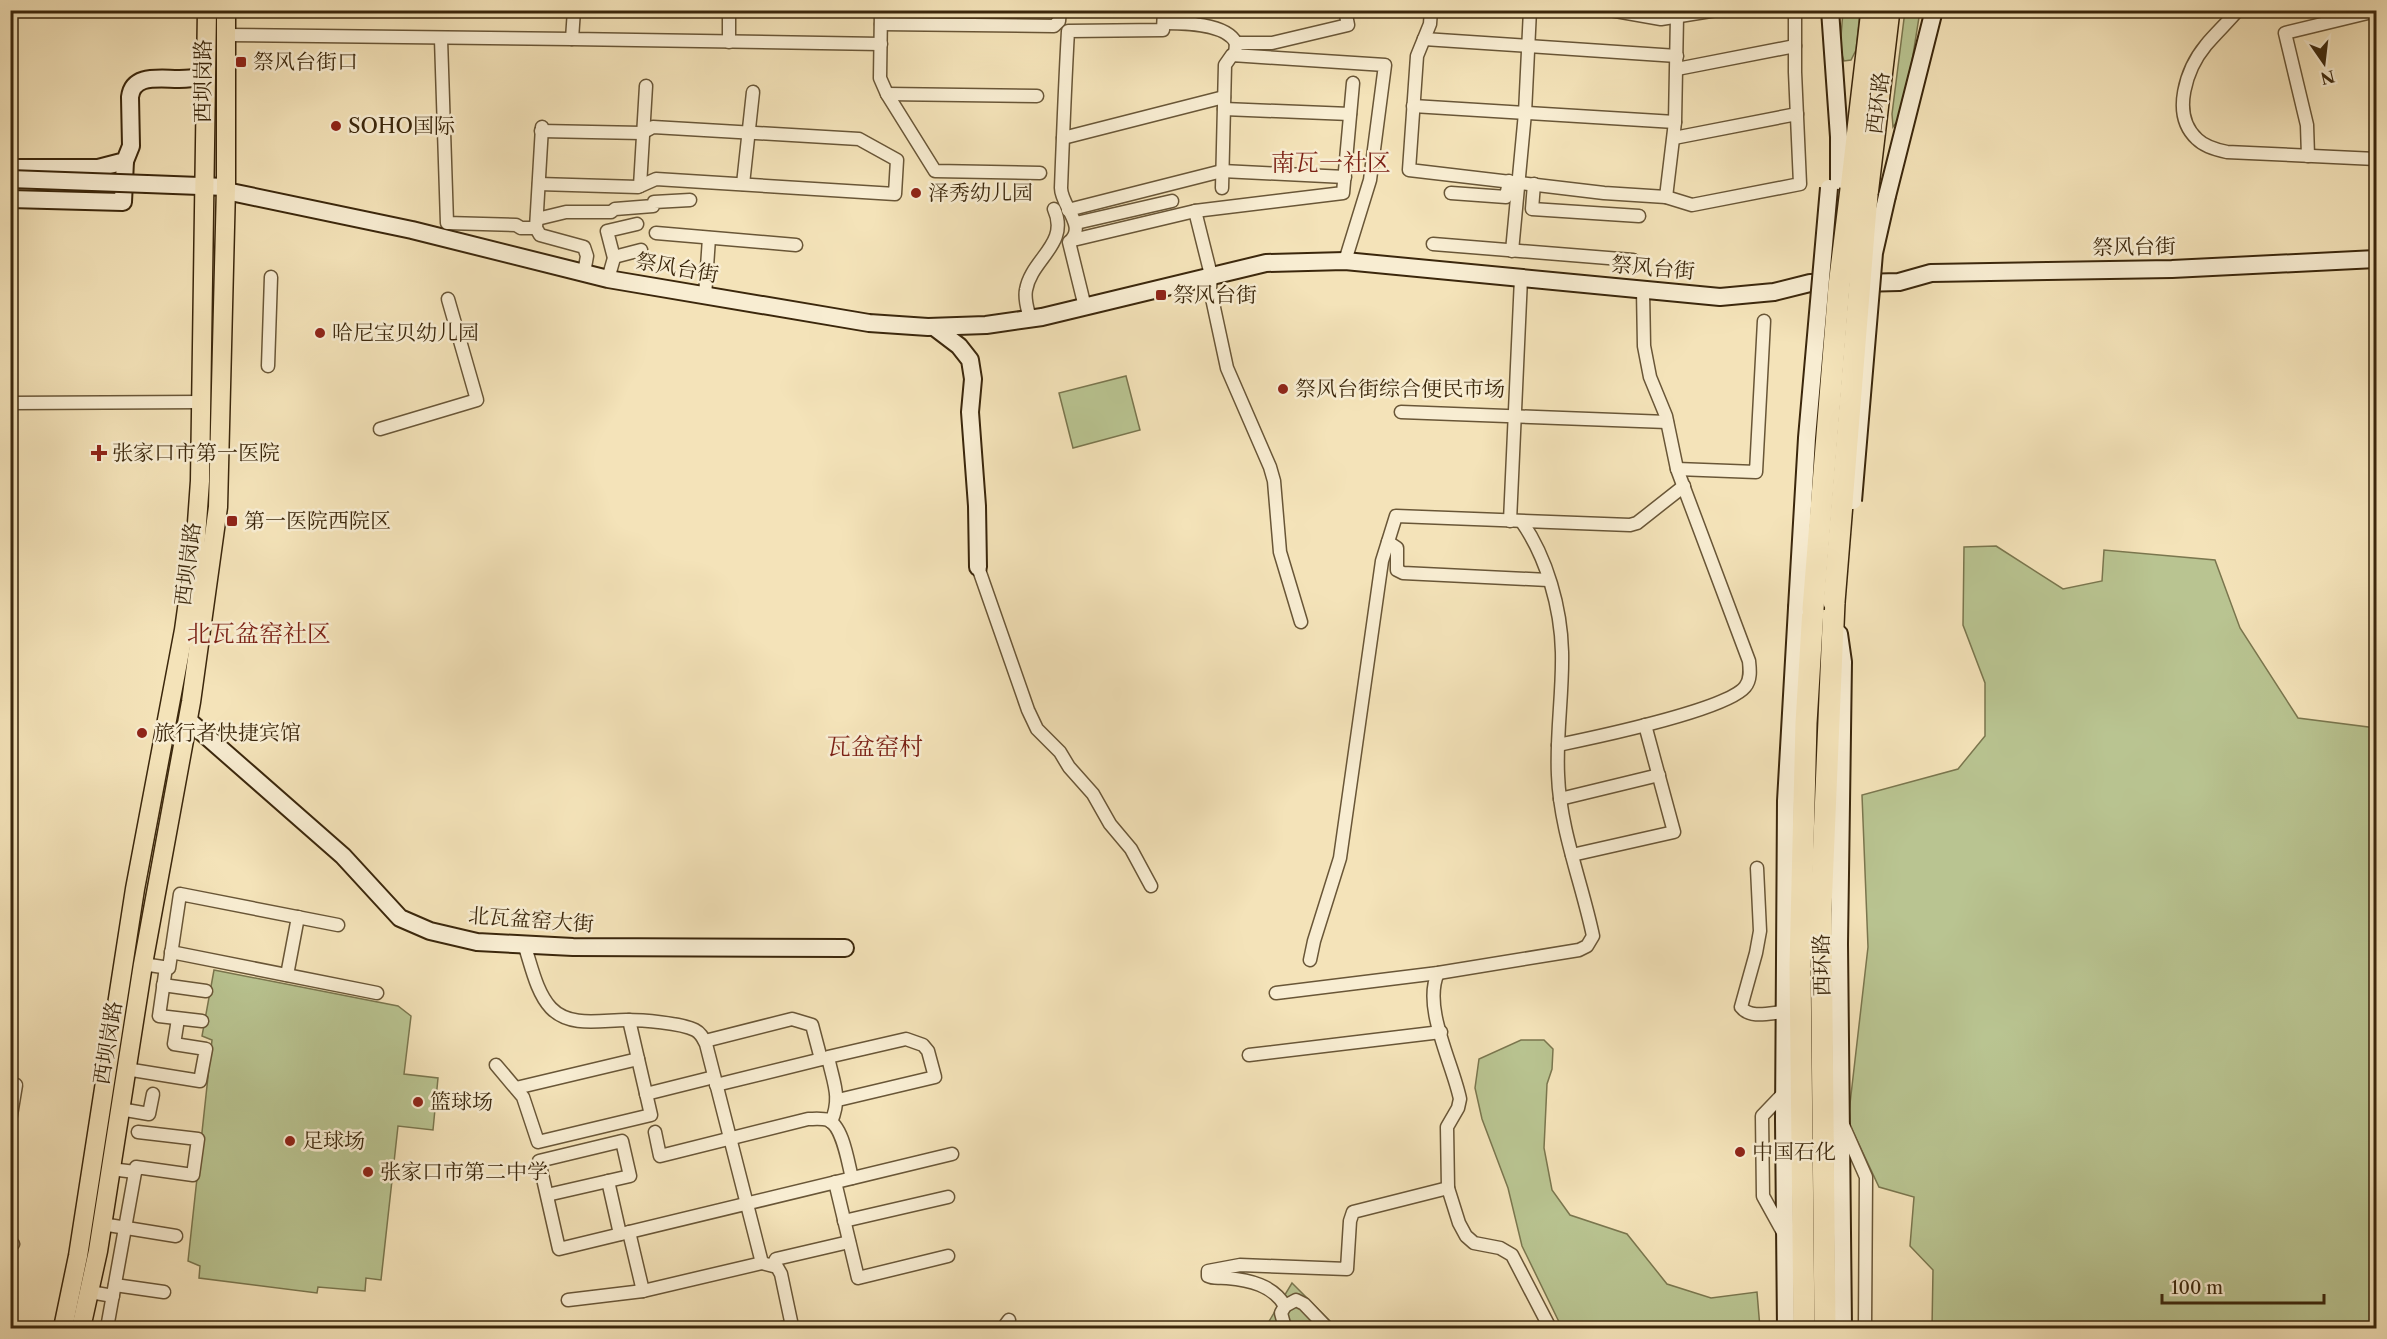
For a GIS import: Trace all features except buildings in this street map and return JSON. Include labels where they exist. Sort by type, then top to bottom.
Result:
[{"type":"highway","name":"西环路","points":[[1825,1329],[1821,909],[1854,191],[1872,10]]},
{"type":"highway","name":"西环路","points":[[1804,1329],[1800,965],[1809,665],[1805,608],[1838,298],[1854,191],[1889,10]]},
{"type":"main road","name":"西坝岗路","points":[[81,1329],[90,1292],[86,1263],[121,970],[182,641],[195,551],[202,402],[207,10]]},
{"type":"main road","name":"西坝岗路","points":[[63,1329],[102,1224],[143,964],[188,720],[218,507],[226,191],[226,10]]},
{"type":"main road","points":[[168,717],[188,720]]},
{"type":"street","points":[[572,39],[574,10]]},
{"type":"street","points":[[729,10],[729,42]]},
{"type":"street","points":[[880,10],[880,78],[887,94],[935,171],[1040,173]]},
{"type":"street","points":[[881,24],[1054,26],[1059,21],[1060,10]]},
{"type":"street","points":[[1186,23],[1191,14],[1202,10]]},
{"type":"street","points":[[1235,49],[1272,43],[1348,25],[1346,10]]},
{"type":"street","points":[[1431,10],[1430,24],[1417,56],[1409,170],[1605,193],[1666,197],[1692,205],[1800,184],[1795,10]]},
{"type":"street","points":[[1512,251],[1514,182],[1525,113],[1530,10]]},
{"type":"street","points":[[1610,10],[1661,19],[1718,10]]},
{"type":"street","points":[[1830,10],[1839,137],[1854,191]]},
{"type":"street","points":[[1854,191],[1934,10]]},
{"type":"street","points":[[2238,10],[2205,46],[2190,72],[2183,94],[2183,111],[2196,139],[2211,148],[2227,152],[2376,159]]},
{"type":"street","points":[[2308,156],[2307,124],[2285,33],[2376,11]]},
{"type":"street","points":[[1666,197],[1675,122],[1677,16]]},
{"type":"street","points":[[1073,240],[1076,224],[1061,195],[1068,31],[1163,30],[1164,17],[1202,25],[1230,35],[1235,49],[1225,65],[1222,188]]},
{"type":"street","points":[[226,35],[881,44]]},
{"type":"street","points":[[441,39],[447,223],[516,225],[521,228],[566,212],[612,212],[615,209],[653,206],[654,202],[690,200]]},
{"type":"street","points":[[1424,39],[1528,46],[1677,62],[1795,46]]},
{"type":"street","points":[[1235,49],[1385,65],[1370,180],[1345,261]]},
{"type":"street","points":[[10,199],[123,202],[125,162],[131,146],[131,89],[140,81],[196,79],[206,72]]},
{"type":"street","points":[[1085,307],[1069,242],[1073,240],[1195,211],[1343,193],[1353,83]]},
{"type":"street","points":[[640,186],[646,86]]},
{"type":"street","points":[[743,184],[753,92]]},
{"type":"street","points":[[887,94],[1037,96]]},
{"type":"street","points":[[1063,138],[1224,103],[1350,114]]},
{"type":"street","points":[[1413,106],[1675,122]]},
{"type":"street","points":[[1674,138],[1797,114]]},
{"type":"street","points":[[539,184],[640,186],[656,179],[895,194],[897,160],[859,139],[653,127],[642,133],[542,129],[539,184],[537,223],[540,235],[584,247],[587,256],[584,273]]},
{"type":"street","points":[[10,168],[98,168],[125,162]]},
{"type":"street","points":[[1068,210],[1222,171],[1345,177]]},
{"type":"street","points":[[10,179],[146,188]]},
{"type":"street","points":[[1450,193],[1506,197],[1514,182]]},
{"type":"street","points":[[1534,184],[1532,209],[1639,216]]},
{"type":"street","points":[[10,186],[146,188]]},
{"type":"street","name":"祭风台街","points":[[146,188],[226,191],[412,230],[608,279],[869,323],[934,327],[1030,319],[1266,263],[1345,261],[1720,297],[1774,292],[1810,283],[1899,282],[1931,273],[2172,269],[2376,259]]},
{"type":"street","points":[[1076,224],[1172,201]]},
{"type":"street","points":[[1030,319],[1026,291],[1030,277],[1056,238],[1059,227],[1054,209]]},
{"type":"street","points":[[1195,211],[1211,275],[1210,289],[1227,368],[1274,481],[1280,552],[1301,622]]},
{"type":"street","points":[[608,279],[614,257],[608,231],[637,224]]},
{"type":"street","points":[[656,233],[796,245]]},
{"type":"street","points":[[705,296],[709,238]]},
{"type":"street","points":[[1433,244],[1633,260]]},
{"type":"street","points":[[614,257],[641,250]]},
{"type":"street","points":[[268,366],[271,277]]},
{"type":"street","points":[[1276,993],[1438,973],[1579,950],[1587,946],[1593,936],[1560,799],[1558,745],[1562,642],[1558,617],[1540,552],[1516,522],[1515,416],[1521,278]]},
{"type":"street","points":[[1558,745],[1645,725],[1717,703],[1744,689],[1749,680],[1749,661],[1677,469],[1667,422],[1650,377],[1646,359],[1643,290]]},
{"type":"street","points":[[380,429],[477,400],[448,298]]},
{"type":"street","points":[[1677,469],[1756,472],[1764,321]]},
{"type":"street","points":[[934,327],[959,346],[970,360],[973,379],[970,412],[977,506],[978,567],[1028,710],[1037,729],[1060,752],[1093,794],[1110,824],[1131,849],[1151,886]]},
{"type":"street","points":[[10,403],[202,402]]},
{"type":"street","points":[[1401,412],[1667,422]]},
{"type":"street","points":[[1310,960],[1340,858],[1382,561],[1396,516],[1630,525],[1643,519],[1684,486]]},
{"type":"street","points":[[1388,542],[1397,548],[1397,570],[1403,573],[1548,580]]},
{"type":"street","points":[[1834,602],[1843,662],[1839,944],[1843,1329]]},
{"type":"street","points":[[1786,1329],[1784,1093],[1786,801],[1805,608]]},
{"type":"street","points":[[1786,801],[1809,665]]},
{"type":"street","name":"北瓦盆窑大街","points":[[188,720],[343,856],[400,918],[430,932],[477,942],[573,947],[845,948]]},
{"type":"street","points":[[1572,855],[1674,832],[1645,725]]},
{"type":"street","points":[[1560,799],[1659,775]]},
{"type":"street","points":[[10,791],[10,812]]},
{"type":"street","points":[[1757,868],[1760,931],[1741,1007],[1745,1012],[1754,1014],[1785,1012]]},
{"type":"street","points":[[157,890],[338,925]]},
{"type":"street","points":[[143,964],[169,968],[180,894]]},
{"type":"street","points":[[287,975],[298,917]]},
{"type":"street","points":[[524,944],[546,1002],[553,1010],[573,1020],[629,1020],[687,1027],[696,1031],[705,1041],[747,1204],[767,1264],[781,1274],[792,1326],[782,1329]]},
{"type":"street","points":[[171,952],[377,993]]},
{"type":"street","points":[[166,967],[159,1016],[202,1021]]},
{"type":"street","points":[[1438,973],[1433,983],[1433,994],[1460,1100],[1447,1127],[1448,1188],[1459,1223],[1466,1236],[1474,1244],[1500,1248],[1512,1255],[1550,1329]]},
{"type":"street","points":[[163,985],[206,991]]},
{"type":"street","points":[[126,1069],[200,1081],[206,1049],[174,1044],[178,1019]]},
{"type":"street","points":[[705,1041],[792,1019],[812,1025],[838,1100],[831,1122]]},
{"type":"street","points":[[496,1065],[516,1088],[527,1108],[538,1142],[651,1115],[629,1020]]},
{"type":"street","points":[[1249,1054],[1441,1032]]},
{"type":"street","points":[[646,1094],[906,1039],[923,1045],[928,1051],[934,1077],[838,1100]]},
{"type":"street","points":[[516,1088],[638,1059]]},
{"type":"street","points":[[10,1121],[16,1085]]},
{"type":"street","points":[[120,1109],[149,1114],[153,1094]]},
{"type":"street","points":[[655,1132],[660,1156],[808,1119],[820,1119],[831,1122],[840,1135],[852,1178]]},
{"type":"street","points":[[1841,1121],[1866,1177],[1865,1329]]},
{"type":"street","points":[[107,1329],[136,1167],[193,1175],[198,1139],[138,1132]]},
{"type":"street","points":[[547,1195],[630,1176],[621,1141],[539,1161],[559,1249],[952,1154]]},
{"type":"street","points":[[111,1168],[135,1172]]},
{"type":"street","points":[[608,1181],[644,1291]]},
{"type":"street","points":[[835,1182],[858,1278],[948,1256]]},
{"type":"street","points":[[1285,1305],[1279,1295],[1267,1287],[1242,1279],[1221,1277],[1213,1279],[1208,1276],[1208,1271],[1240,1265],[1347,1269],[1350,1221],[1353,1212],[1448,1188]]},
{"type":"street","points":[[844,1221],[948,1197]]},
{"type":"street","points":[[102,1224],[176,1236]]},
{"type":"street","points":[[1784,1235],[1804,1265]]},
{"type":"street","points":[[568,1299],[644,1291],[767,1264],[776,1259],[849,1242]]},
{"type":"street","points":[[90,1292],[114,1290],[164,1292]]},
{"type":"street","points":[[1288,1329],[1281,1313],[1285,1305],[1296,1299],[1304,1304],[1327,1329]]},
{"type":"green space","points":[[1843,11],[1860,11],[1856,50],[1851,60],[1844,61],[1840,49]]},
{"type":"green space","points":[[1905,11],[1920,11],[1899,119],[1893,127],[1892,114]]},
{"type":"green space","points":[[1126,376],[1140,430],[1073,448],[1059,393]]},
{"type":"green space","points":[[1996,546],[2063,589],[2102,581],[2104,550],[2215,560],[2240,628],[2298,718],[2376,728],[2376,1328],[1932,1328],[1933,1270],[1910,1246],[1914,1197],[1879,1187],[1848,1121],[1868,947],[1862,795],[1958,769],[1985,736],[1985,683],[1963,625],[1964,547]]},
{"type":"green space","points":[[214,970],[398,1006],[411,1016],[404,1074],[438,1078],[433,1130],[398,1126],[381,1280],[366,1278],[365,1291],[318,1287],[317,1293],[199,1278],[200,1266],[188,1261],[212,1040],[202,1036]]},
{"type":"green space","points":[[1521,1040],[1544,1040],[1553,1049],[1552,1069],[1547,1084],[1544,1148],[1552,1190],[1570,1215],[1627,1234],[1667,1284],[1711,1298],[1757,1292],[1760,1328],[1562,1328],[1522,1246],[1508,1188],[1482,1119],[1475,1088],[1479,1059]]},
{"type":"green space","points":[[1292,1283],[1337,1328],[1265,1328]]},
{"type":"place","name":"祭风台街口","points":[[241,62]]},
{"type":"place","name":"SOHO国际","points":[[336,126]]},
{"type":"place","name":"泽秀幼儿园","points":[[916,193]]},
{"type":"place","name":"祭风台街","points":[[1161,295]]},
{"type":"place","name":"哈尼宝贝幼儿园","points":[[320,333]]},
{"type":"place","name":"祭风台街综合便民市场","points":[[1283,389]]},
{"type":"place","name":"张家口市第一医院","points":[[99,453]]},
{"type":"place","name":"第一医院西院区","points":[[232,521]]},
{"type":"place","name":"旅行者快捷宾馆","points":[[142,733]]},
{"type":"place","name":"篮球场","points":[[418,1102]]},
{"type":"place","name":"足球场","points":[[290,1141]]},
{"type":"place","name":"中国石化","points":[[1740,1152]]},
{"type":"place","name":"张家口市第二中学","points":[[368,1172]]},
{"type":"district","name":"南瓦一社区","points":[[1331,163]]},
{"type":"district","name":"北瓦盆窑社区","points":[[259,634]]},
{"type":"district","name":"瓦盆窑村","points":[[875,747]]}]
